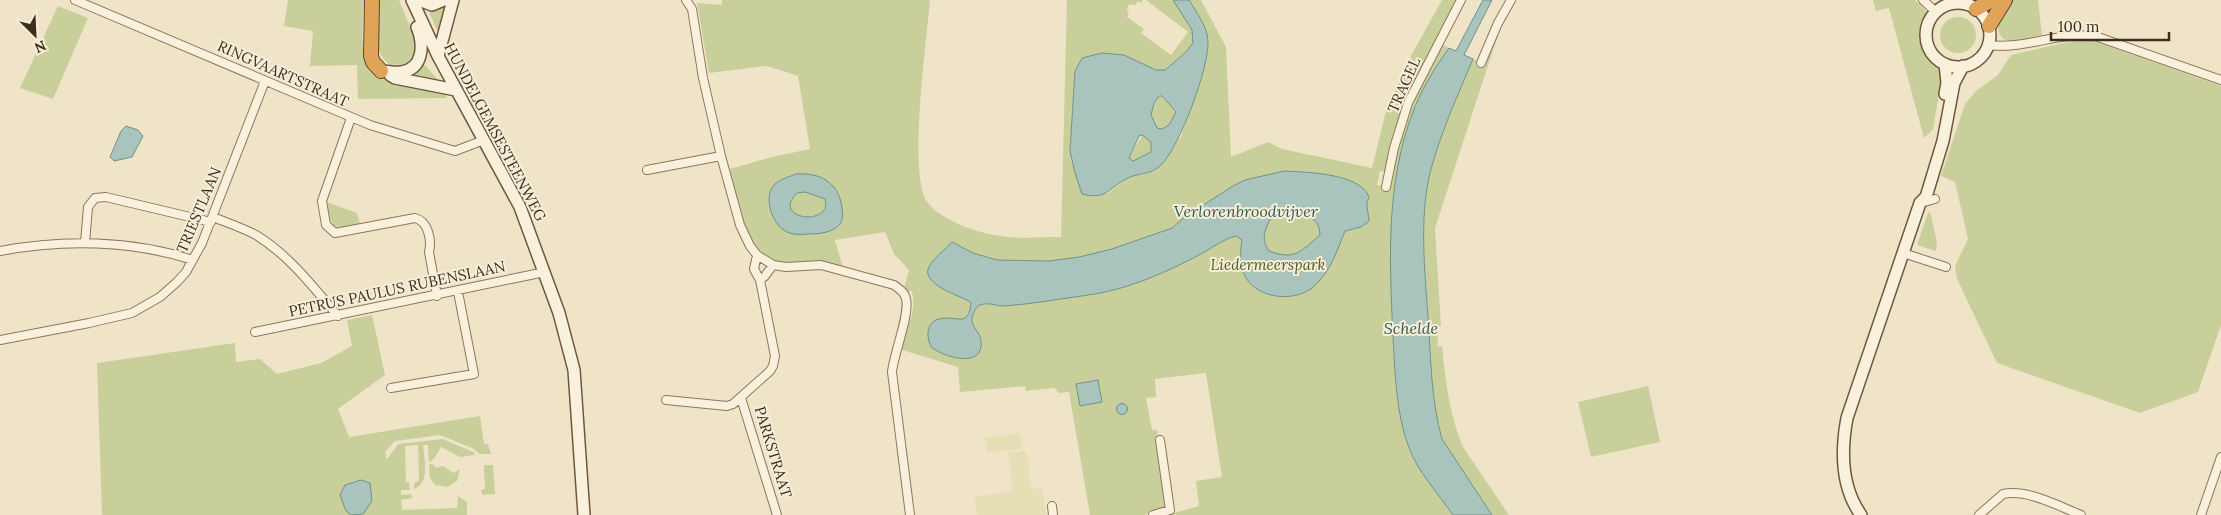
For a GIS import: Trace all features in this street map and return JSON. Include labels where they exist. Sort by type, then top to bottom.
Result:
[{"type":"highway","points":[[372,0],[372,56],[373,62],[382,71]]},
{"type":"highway","points":[[1989,26],[1981,5],[2006,0]]},
{"type":"main road","name":"HUNDELGEMSESTEENWEG","points":[[412,0],[438,56],[520,207],[566,333],[574,370],[584,515]]},
{"type":"main road","points":[[419,0],[432,5],[444,0]]},
{"type":"main road","points":[[438,56],[453,0]]},
{"type":"main road","points":[[1950,2],[1981,5],[1982,14],[1989,26],[1988,44],[1978,59],[1962,66],[1945,64],[1932,53],[1926,36],[1927,27],[1936,12],[1950,2]]},
{"type":"main road","points":[[382,71],[403,72],[414,66],[419,59],[422,42],[416,24],[418,14]]},
{"type":"main road","points":[[1934,160],[1947,83],[1945,64]]},
{"type":"main road","points":[[1861,515],[1856,508],[1846,483],[1843,438],[1847,418],[1920,203],[1919,195],[1934,160],[1954,83],[1962,66]]},
{"type":"main road","points":[[382,71],[395,78],[456,90]]},
{"type":"street","name":"RINGVAARTSTRAAT","points":[[75,0],[351,118],[455,151],[484,140]]},
{"type":"street","points":[[686,0],[692,9],[703,78],[721,156],[744,234],[757,255],[773,265],[794,267],[821,265],[894,285],[902,291],[906,299],[907,308],[892,372],[910,515]]},
{"type":"street","name":"TRAGEL","points":[[1386,187],[1394,148],[1408,103],[1461,0]]},
{"type":"street","points":[[1481,63],[1498,23],[1511,0]]},
{"type":"street","points":[[1923,0],[1936,12]]},
{"type":"street","points":[[1988,44],[2004,47],[2064,36],[2095,36],[2221,80]]},
{"type":"street","name":"TRIESTLAAN","points":[[0,340],[82,325],[132,313],[165,293],[186,272],[200,248],[265,81]]},
{"type":"street","points":[[351,118],[322,201],[326,225],[335,233],[415,218],[422,220],[426,225],[437,296]]},
{"type":"street","points":[[647,170],[721,156]]},
{"type":"street","points":[[85,243],[88,207],[95,198],[106,197],[212,219],[255,235],[272,246],[294,265],[338,316]]},
{"type":"street","points":[[1920,203],[1935,199]]},
{"type":"street","points":[[0,251],[40,245],[85,243],[127,246],[175,254],[193,260]]},
{"type":"street","points":[[1903,253],[1946,267]]},
{"type":"street","name":"PARKSTRAAT","points":[[666,400],[727,406],[741,398],[770,371],[774,361],[760,280],[754,270],[757,255]]},
{"type":"street","points":[[760,280],[773,265]]},
{"type":"street","name":"PETRUS PAULUS RUBENSLAAN","points":[[255,332],[458,292],[545,272]]},
{"type":"street","points":[[392,388],[474,374],[458,292]]},
{"type":"street","name":"PARKSTRAAT","points":[[741,398],[777,515]]},
{"type":"street","points":[[1153,515],[1170,510],[1160,440]]},
{"type":"street","points":[[2201,515],[2221,457]]},
{"type":"street","points":[[1979,515],[2002,494],[2008,493],[2023,494],[2081,515]]},
{"type":"street","points":[[1052,506],[1053,515]]},
{"type":"shaded area","points":[[1020,433],[1021,449],[987,453],[985,438]]},
{"type":"shaded area","points":[[1026,451],[1032,489],[1042,488],[1046,515],[977,515],[974,497],[1013,491],[1008,453]]},
{"type":"green space","points":[[288,0],[364,0],[363,48],[367,63],[373,73],[399,84],[444,92],[447,98],[358,99],[357,65],[310,66],[313,31],[284,26]]},
{"type":"green space","points":[[379,0],[399,0],[414,36],[414,56],[405,64],[390,65],[380,52],[376,35]]},
{"type":"green space","name":"Liedermeerspark","points":[[722,0],[930,0],[920,106],[919,138],[919,166],[922,188],[928,203],[951,221],[971,229],[1000,236],[1030,238],[1061,237],[1067,0],[1143,0],[1141,3],[1138,1],[1135,5],[1131,4],[1128,6],[1127,10],[1129,13],[1127,17],[1144,29],[1141,33],[1171,55],[1188,32],[1146,0],[1173,0],[1192,30],[1193,43],[1184,54],[1165,70],[1156,70],[1141,64],[1081,58],[1075,71],[1070,151],[1107,194],[1130,176],[1146,174],[1181,137],[1198,84],[1209,40],[1189,0],[1201,0],[1226,47],[1231,157],[1268,142],[1282,149],[1372,168],[1385,115],[1407,63],[1442,0],[1456,0],[1435,41],[1449,48],[1421,92],[1408,131],[1394,188],[1390,264],[1394,351],[1399,405],[1405,438],[1411,455],[1453,515],[1167,515],[1199,506],[1196,481],[1222,477],[1206,373],[1155,379],[1156,397],[1146,398],[1152,430],[1157,430],[1162,459],[1166,495],[1163,509],[1144,515],[1090,515],[1069,392],[1059,393],[1054,388],[1026,391],[1025,386],[960,392],[958,367],[899,349],[910,320],[913,297],[911,290],[908,293],[904,288],[909,270],[894,254],[885,232],[835,240],[843,268],[810,263],[774,263],[758,253],[746,236],[726,170],[810,149],[798,76],[767,66],[709,73],[697,3],[722,5]],"holes":[[[1380,171],[1391,173],[1388,188],[1377,185]]]},
{"type":"green space","points":[[1511,0],[1515,0],[1505,16],[1499,32],[1435,228],[1441,326],[1437,326],[1438,347],[1442,346],[1451,411],[1463,447],[1509,515],[1492,515],[1442,439],[1438,424],[1430,361],[1424,261],[1424,226],[1430,173],[1449,116],[1473,59],[1481,63]]},
{"type":"green space","points":[[1873,0],[1915,0],[1928,13],[1921,27],[1922,43],[1928,56],[1940,67],[1941,83],[1933,129],[1924,138],[1889,8],[1876,11]]},
{"type":"green space","points":[[2011,0],[2038,0],[2042,36],[2015,42],[2003,39],[1998,29],[1998,24]]},
{"type":"green space","points":[[448,2],[439,35],[427,7]]},
{"type":"green space","points":[[58,6],[88,18],[53,99],[20,88]]},
{"type":"green space","points":[[1958,17],[1965,18],[1971,22],[1975,28],[1975,42],[1971,48],[1965,52],[1958,53],[1951,52],[1945,48],[1941,42],[1940,35],[1941,28],[1945,22],[1951,18]]},
{"type":"green space","points":[[2085,38],[2221,86],[2221,325],[2198,392],[2140,413],[1997,363],[1957,279],[1955,266],[1968,239],[1955,182],[1941,176],[1965,104],[1976,91],[1998,75],[2011,55]]},
{"type":"green space","points":[[422,62],[442,84],[404,76]]},
{"type":"green space","points":[[1159,96],[1176,112],[1169,125],[1162,129],[1157,128],[1151,115],[1154,103]]},
{"type":"green space","points":[[1142,135],[1151,142],[1151,152],[1133,161],[1129,158]]},
{"type":"green space","points":[[327,202],[357,213],[360,224],[343,227],[334,226],[330,218]]},
{"type":"green space","points":[[1930,212],[1937,242],[1936,251],[1917,245]]},
{"type":"green space","points":[[372,315],[385,375],[338,409],[349,437],[480,416],[484,444],[488,444],[491,454],[480,454],[472,448],[440,435],[395,441],[385,452],[386,458],[388,458],[398,444],[443,439],[473,452],[475,455],[460,457],[441,447],[434,459],[429,462],[428,445],[423,445],[424,477],[419,486],[413,489],[415,482],[419,481],[418,445],[405,446],[406,482],[409,482],[410,490],[401,490],[401,495],[411,494],[412,498],[401,500],[402,510],[457,508],[458,496],[467,502],[467,515],[102,515],[97,363],[235,343],[236,362],[260,359],[277,374],[321,363],[352,346],[347,320]]},
{"type":"green space","points":[[1648,386],[1660,442],[1591,457],[1578,402]]},
{"type":"green space","points":[[429,464],[433,464],[436,468],[443,466],[454,473],[460,469],[457,481],[448,487],[435,485],[430,478]]},
{"type":"green space","points":[[484,465],[493,465],[495,494],[482,495],[481,490],[485,489]]},
{"type":"water","points":[[1173,0],[1189,0],[1204,25],[1208,41],[1199,87],[1184,125],[1169,155],[1153,171],[1130,177],[1102,195],[1082,194],[1070,151],[1075,71],[1082,58],[1102,53],[1124,55],[1156,70],[1165,70],[1184,54],[1193,43],[1192,30]],"holes":[[[1159,96],[1162,96],[1176,112],[1169,125],[1162,129],[1157,128],[1151,115],[1154,103]],[[1142,135],[1151,142],[1151,152],[1133,161],[1129,158],[1139,136]]]},
{"type":"water","name":"Schelde","points":[[1483,0],[1492,0],[1464,55],[1473,59],[1439,144],[1430,173],[1425,209],[1426,282],[1432,379],[1438,424],[1442,439],[1492,515],[1453,515],[1412,456],[1401,421],[1396,379],[1392,305],[1392,212],[1401,152],[1409,122],[1421,93],[1449,48],[1456,51]]},
{"type":"water","points":[[126,126],[138,130],[143,136],[132,157],[114,161],[110,157],[121,131]]},
{"type":"water","name":"Verlorenbroodvijver","points":[[1284,171],[1317,173],[1342,178],[1353,182],[1368,195],[1369,221],[1361,227],[1345,231],[1324,276],[1312,288],[1296,295],[1287,297],[1268,294],[1252,285],[1242,269],[1242,240],[1236,236],[1226,239],[1173,268],[1117,289],[1102,293],[1025,304],[1004,306],[988,304],[978,306],[972,320],[981,340],[980,349],[977,355],[970,358],[953,357],[931,347],[928,332],[934,321],[945,318],[963,319],[970,310],[971,303],[936,284],[928,274],[928,269],[932,262],[952,242],[973,253],[997,260],[1049,261],[1079,257],[1112,249],[1172,228],[1186,216],[1245,180]],"holes":[[[1292,212],[1312,218],[1317,224],[1320,235],[1302,250],[1292,255],[1269,251],[1264,235],[1271,218]]]},
{"type":"water","points":[[796,174],[821,177],[833,186],[840,200],[843,213],[842,220],[837,227],[816,234],[792,234],[779,226],[771,211],[770,193],[777,182]],"holes":[[[805,192],[825,199],[825,208],[820,214],[813,217],[804,217],[796,214],[791,209],[791,202],[797,193]]]},
{"type":"water","points":[[1098,380],[1102,402],[1080,406],[1076,384]]},
{"type":"water","points":[[1122,403],[1128,409],[1122,415],[1116,409]]},
{"type":"water","points":[[361,480],[370,483],[372,501],[363,514],[351,515],[346,511],[340,495],[345,485]]}]
